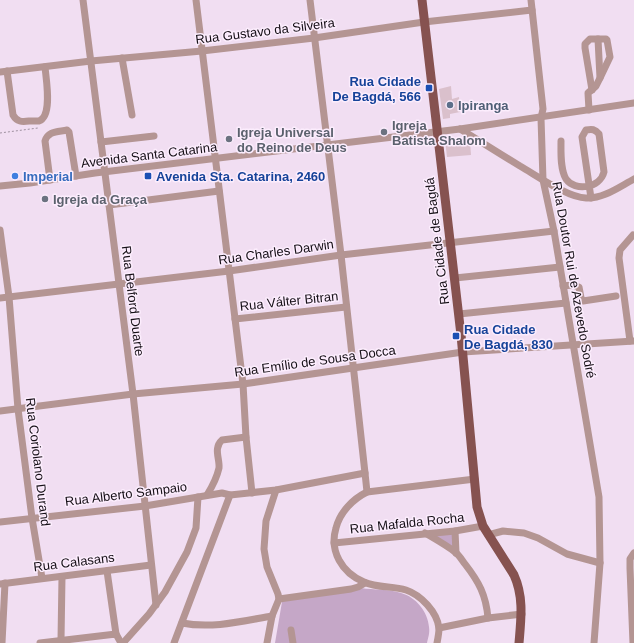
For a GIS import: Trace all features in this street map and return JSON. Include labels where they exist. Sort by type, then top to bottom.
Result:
[{"type":"main road","name":"Rua Cidade de Bagdá","points":[[422,0],[459,314],[477,507],[483,526],[518,583],[522,614],[519,643]]},
{"type":"street","name":"Rua Belford Duarte","points":[[83,0],[92,61],[156,605]]},
{"type":"street","points":[[196,0],[243,384],[246,437],[252,493]]},
{"type":"street","points":[[310,0],[341,255],[367,492]]},
{"type":"street","name":"Rua Doutor Rui de Azevedo Sodré","points":[[531,0],[543,109],[541,118],[543,180],[554,231],[599,497],[600,562],[594,643]]},
{"type":"street","name":"Rua Gustavo da Silveira","points":[[4,72],[92,61],[202,51],[314,38],[424,22],[532,10]]},
{"type":"street","points":[[589,110],[588,94],[592,90],[598,84],[610,57],[608,40],[606,39],[590,39],[585,44],[592,90]]},
{"type":"street","points":[[598,39],[600,78]]},
{"type":"street","points":[[122,58],[132,115]]},
{"type":"street","points":[[4,72],[15,119],[20,122],[39,120],[45,116],[48,108],[45,67]]},
{"type":"street","name":"Avenida Santa Catarina","points":[[0,186],[460,129],[634,103]]},
{"type":"street","points":[[460,129],[543,180],[571,195],[591,198],[610,192],[634,179]]},
{"type":"street","points":[[560,141],[563,171],[566,179],[570,183],[589,187],[599,181],[604,172],[599,134],[593,129],[586,130],[582,137],[589,187],[591,198]]},
{"type":"street","points":[[50,180],[45,141],[50,133],[67,130],[69,132],[76,176]]},
{"type":"street","points":[[101,142],[154,136]]},
{"type":"street","points":[[109,205],[219,191]]},
{"type":"street","name":"Rua Coriolano Durand","points":[[0,230],[9,297],[18,409],[32,518],[42,578]]},
{"type":"street","name":"Rua Charles Darwin","points":[[0,298],[229,271],[341,255],[554,231]]},
{"type":"street","points":[[632,341],[619,258],[620,250],[633,235]]},
{"type":"street","points":[[455,278],[560,267]]},
{"type":"street","points":[[563,286],[572,285],[579,287],[583,301],[616,296]]},
{"type":"street","points":[[459,314],[566,303]]},
{"type":"street","name":"Rua Válter Bitran","points":[[235,319],[346,307]]},
{"type":"street","name":"Rua Emílio de Sousa Docca","points":[[0,411],[132,394],[243,384],[463,352],[632,341]]},
{"type":"street","points":[[207,495],[219,468],[217,451],[219,442],[222,440],[246,437]]},
{"type":"street","name":"Rua Alberto Sampaio","points":[[0,522],[145,506],[222,493],[230,495],[276,490],[365,473]]},
{"type":"street","points":[[437,643],[439,628],[433,612],[422,600],[406,590],[365,583],[352,576],[342,566],[336,553],[334,543],[337,524],[345,510],[359,496],[367,492],[475,479]]},
{"type":"street","points":[[459,481],[469,485],[475,491]]},
{"type":"street","points":[[268,643],[272,616],[279,599],[267,567],[264,549],[266,520],[276,490]]},
{"type":"street","points":[[174,643],[230,495]]},
{"type":"street","points":[[107,571],[116,634],[122,643],[156,605],[165,592],[191,543],[196,528],[198,497]]},
{"type":"street","name":"Rua Mafalda Rocha","points":[[334,543],[455,531],[483,526]]},
{"type":"street","points":[[455,531],[456,553]]},
{"type":"street","points":[[488,535],[503,531],[524,533],[538,538],[567,554],[600,562]]},
{"type":"street","points":[[425,533],[456,553],[480,585],[487,606],[488,618]]},
{"type":"street","points":[[633,643],[630,559],[634,553]]},
{"type":"street","name":"Rua Calasans","points":[[2,584],[151,565]]},
{"type":"street","points":[[62,576],[62,640]]},
{"type":"street","points":[[279,599],[351,589],[365,583]]},
{"type":"street","points":[[2,584],[2,643]]},
{"type":"street","points":[[439,628],[488,618],[522,614]]},
{"type":"street","points":[[182,623],[216,625],[272,616]]},
{"type":"street","points":[[291,630],[293,643]]},
{"type":"street","points":[[40,643],[116,634]]},
{"type":"path","points":[[0,133],[38,128]]},
{"type":"shaded area","points":[[452,532],[455,549],[431,535]]},
{"type":"shaded area","points":[[361,588],[386,590],[412,598],[424,611],[428,621],[429,631],[427,643],[275,643],[283,596]]},
{"type":"building","name":"Ipiranga","points":[[451,86],[452,99],[459,97],[460,112],[450,114],[450,118],[443,119],[439,89]]},
{"type":"building","points":[[466,138],[470,141],[471,155],[447,157],[445,140]]},
{"type":"place","name":"Rua Cidade De Bagdá, 566","points":[[429,88]]},
{"type":"place","name":"Ipiranga","points":[[450,105]]},
{"type":"place","name":"Igreja Batista Shalom","points":[[384,132]]},
{"type":"place","name":"Igreja Universal do Reino de Deus","points":[[229,139]]},
{"type":"place","name":"Imperial","points":[[15,176]]},
{"type":"place","name":"Avenida Sta. Catarina, 2460","points":[[148,176]]},
{"type":"place","name":"Igreja da Graça","points":[[45,199]]},
{"type":"place","name":"Rua Cidade De Bagdá, 830","points":[[456,336]]}]
